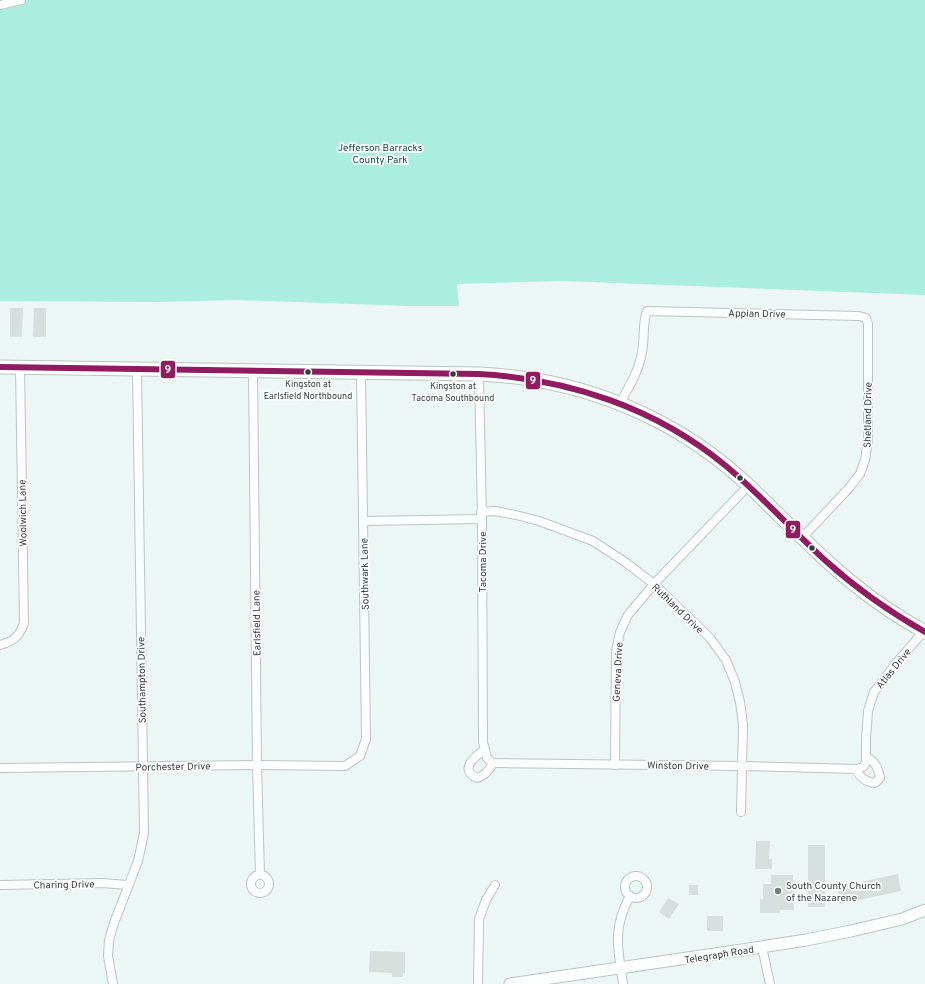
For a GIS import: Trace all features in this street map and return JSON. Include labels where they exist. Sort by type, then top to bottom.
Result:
[{"type":"main road","points":[[0,367],[479,374],[515,377],[550,383],[598,395],[649,416],[683,435],[720,460],[837,570],[865,594],[924,632]]},
{"type":"main road","name":"Telegraph Road","points":[[510,984],[762,947],[851,931],[902,919],[925,910]]},
{"type":"street","points":[[0,5],[21,0]]},
{"type":"street","name":"Appian Drive","points":[[620,404],[636,373],[642,352],[644,318],[647,312],[858,316],[866,318]]},
{"type":"street","name":"Shetland Drive","points":[[803,537],[853,484],[860,474],[865,460],[868,440],[868,324],[866,318]]},
{"type":"street","name":"Woolwich Lane","points":[[0,645],[8,643],[16,638],[21,632],[24,623],[20,367]]},
{"type":"street","name":"Southampton Drive","points":[[113,984],[108,956],[109,940],[128,884],[138,861],[144,833],[137,369]]},
{"type":"street","name":"Earlsfield Lane","points":[[253,371],[257,765],[260,875]]},
{"type":"street","name":"Southwark Lane","points":[[345,766],[360,756],[366,739],[361,372]]},
{"type":"street","name":"Tacoma Drive","points":[[479,374],[484,750]]},
{"type":"street","name":"Geneva Drive","points":[[615,765],[616,651],[620,632],[628,615],[654,584],[748,485]]},
{"type":"street","name":"Ruthland Drive","points":[[364,521],[481,516],[495,511],[516,515],[540,521],[593,541],[625,562],[654,584],[710,638],[726,660],[740,702],[743,724],[741,812]]},
{"type":"street","name":"Atlas Drive","points":[[863,767],[866,762],[868,712],[874,692],[898,661],[924,632]]},
{"type":"street","points":[[484,750],[487,758],[493,763],[483,776],[477,778],[469,772],[468,768],[471,761],[484,750]]},
{"type":"street","points":[[855,769],[862,779],[868,783],[875,783],[880,778],[879,770],[873,761],[866,756]]},
{"type":"street","name":"Winston Drive","points":[[493,763],[855,769],[863,767]]},
{"type":"street","name":"Porchester Drive","points":[[0,768],[257,765],[345,766]]},
{"type":"street","name":"Charing Drive","points":[[0,885],[102,883],[128,884]]},
{"type":"street","points":[[478,984],[479,919],[486,900],[495,885]]},
{"type":"street","points":[[623,984],[618,946],[618,932],[620,917],[630,896]]},
{"type":"street","points":[[762,947],[770,984]]},
{"type":"green space","name":"Jefferson Barracks County Park","points":[[0,0],[925,0],[925,295],[563,281],[457,284],[459,306],[409,306],[236,300],[158,302],[0,301]]},
{"type":"building","points":[[10,308],[23,308],[22,337],[10,337]]},
{"type":"building","points":[[34,308],[46,308],[46,337],[33,337]]},
{"type":"building","points":[[756,841],[770,841],[769,859],[772,859],[772,869],[755,869]]},
{"type":"building","points":[[808,845],[825,845],[825,907],[808,907]]},
{"type":"building","points":[[898,874],[901,891],[840,904],[837,887]]},
{"type":"building","name":"South County Church of the Nazarene","points":[[771,875],[793,875],[794,910],[780,910],[780,913],[760,913],[760,899],[763,899],[763,884],[771,884]]},
{"type":"building","points":[[689,885],[698,885],[698,895],[689,895]]},
{"type":"building","points":[[668,898],[679,904],[669,919],[659,912]]},
{"type":"building","points":[[707,916],[723,916],[723,931],[707,931]]},
{"type":"building","points":[[370,951],[405,952],[405,973],[403,973],[403,977],[392,977],[392,973],[369,972]]},
{"type":"transit line","name":"9","points":[[0,367],[479,374],[546,382],[578,390],[610,400],[641,413],[671,428],[699,446],[739,477],[814,550],[850,582],[874,600],[925,632]]},
{"type":"place","name":"Kingston at Earlsfield Northbound","points":[[308,372]]},
{"type":"place","name":"Kingston at Tacoma Southbound","points":[[453,374]]},
{"type":"place","name":"South County Church of the Nazarene","points":[[778,891]]}]
